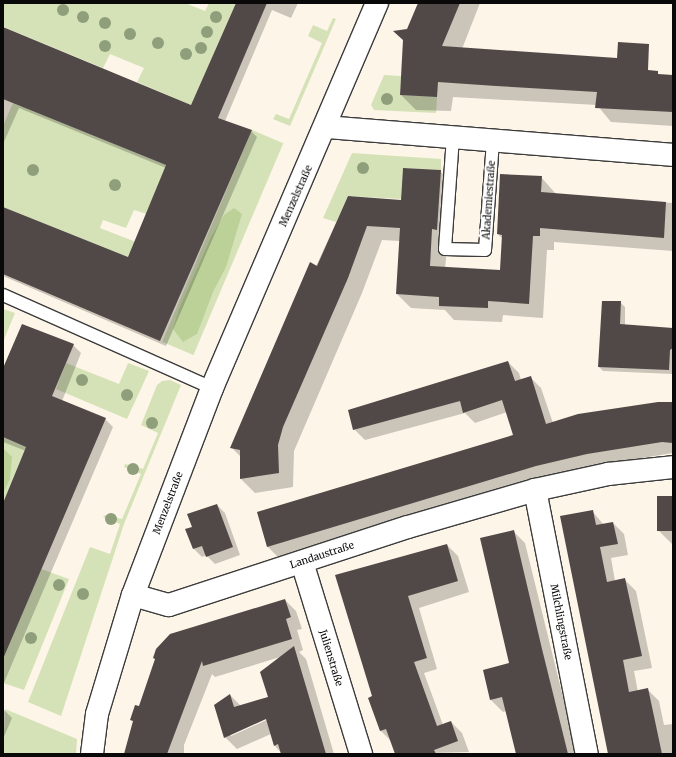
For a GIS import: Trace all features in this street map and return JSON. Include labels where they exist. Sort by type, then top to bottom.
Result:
[{"type":"street","name":"Menzelstraße","points":[[133,595],[212,388],[326,127],[377,3]]},
{"type":"street","points":[[326,127],[673,155]]},
{"type":"street","name":"Landaustraße","points":[[133,595],[169,605],[408,527],[534,490],[608,474],[673,467]]},
{"type":"street","name":"Milchlingstraße","points":[[534,490],[587,754]]},
{"type":"street","name":"Julienstraße","points":[[302,562],[360,754]]},
{"type":"street","points":[[92,754],[97,714],[133,595]]},
{"type":"lane","name":"Akademiestraße","points":[[453,137],[445,249],[486,250],[493,140]]},
{"type":"lane","points":[[3,295],[212,388]]},
{"type":"green space","points":[[3,3],[185,3],[205,11],[209,3],[236,3],[191,105],[137,82],[144,68],[110,54],[103,68],[6,28],[3,25]]},
{"type":"green space","points":[[333,18],[336,19],[290,126],[273,119],[276,114],[289,119],[322,43],[308,36],[313,25],[327,31]]},
{"type":"green space","points":[[384,75],[401,76],[400,95],[437,97],[436,113],[374,110],[371,105]]},
{"type":"green space","points":[[13,103],[166,165],[147,214],[134,210],[126,228],[103,220],[100,228],[136,242],[128,257],[3,207],[3,126]]},
{"type":"green space","points":[[252,130],[283,143],[193,355],[162,342]]},
{"type":"green space","points":[[352,153],[441,159],[441,170],[403,168],[401,199],[348,196],[336,222],[323,218]]},
{"type":"green space","points":[[234,208],[242,214],[226,267],[213,292],[197,334],[183,342],[173,329],[179,309],[211,237],[224,215]]},
{"type":"green space","points":[[3,309],[15,313],[3,342]]},
{"type":"green space","points":[[66,363],[119,384],[128,363],[149,371],[127,419],[56,389]]},
{"type":"green space","points":[[170,380],[181,385],[124,524],[61,716],[28,702],[90,547],[110,554],[120,524],[103,517],[105,515],[122,519],[141,474],[124,467],[125,464],[143,469],[158,433],[141,425],[157,385],[162,381]]},
{"type":"green space","points":[[3,437],[26,447],[3,503]]},
{"type":"green space","points":[[3,448],[12,457],[10,479],[3,494]]},
{"type":"green space","points":[[41,569],[69,579],[24,690],[3,683],[3,659]]},
{"type":"green space","points":[[5,709],[77,739],[76,754],[3,754]]},
{"type":"building","points":[[236,3],[267,3],[218,118],[252,130],[160,341],[3,274],[3,207],[128,257],[166,165],[3,99],[3,27],[191,105]]},
{"type":"building","points":[[418,3],[460,3],[442,46],[617,58],[618,42],[649,44],[648,70],[658,71],[658,74],[673,75],[673,112],[595,108],[597,92],[438,82],[437,97],[400,95],[403,40],[393,31],[407,29]]},
{"type":"building","points":[[403,168],[441,170],[437,230],[432,229],[430,266],[500,270],[502,235],[497,234],[500,174],[542,176],[541,192],[666,202],[664,238],[540,228],[540,236],[533,236],[529,304],[488,301],[488,308],[439,306],[439,297],[396,294],[400,228],[367,226],[348,278],[283,427],[278,445],[279,473],[240,479],[240,450],[230,448],[310,262],[317,266],[348,196],[401,200]]},
{"type":"building","points":[[602,301],[621,301],[620,324],[673,328],[673,348],[670,350],[669,370],[598,367]]},
{"type":"building","points":[[22,324],[74,344],[52,396],[106,418],[3,659],[3,503],[26,447],[3,437],[3,368]]},
{"type":"building","points":[[508,361],[515,381],[531,376],[546,424],[578,414],[658,402],[673,402],[673,443],[662,442],[587,454],[536,466],[267,547],[257,512],[513,435],[502,400],[463,413],[460,401],[353,430],[348,410]]},
{"type":"building","points":[[657,496],[673,496],[673,531],[657,531]]},
{"type":"building","points":[[217,504],[233,547],[206,557],[202,546],[193,549],[185,529],[192,527],[187,514]]},
{"type":"building","points":[[593,510],[596,525],[613,522],[618,544],[600,547],[607,582],[625,578],[642,656],[623,660],[629,692],[648,688],[662,754],[608,754],[560,516]]},
{"type":"building","points":[[514,530],[568,754],[516,754],[502,697],[490,700],[483,670],[509,663],[480,538]]},
{"type":"building","points":[[447,544],[458,581],[408,596],[427,658],[414,662],[437,726],[451,721],[458,741],[434,750],[436,754],[395,754],[386,729],[380,731],[368,698],[372,696],[335,575]]},
{"type":"building","points":[[285,599],[291,617],[286,619],[292,639],[203,666],[202,661],[167,754],[124,754],[133,721],[130,720],[135,705],[139,706],[155,659],[153,658],[156,649],[170,634]]},
{"type":"building","points":[[294,646],[326,754],[281,754],[278,744],[274,746],[266,719],[224,738],[214,705],[230,694],[234,707],[268,697],[260,672]]}]
